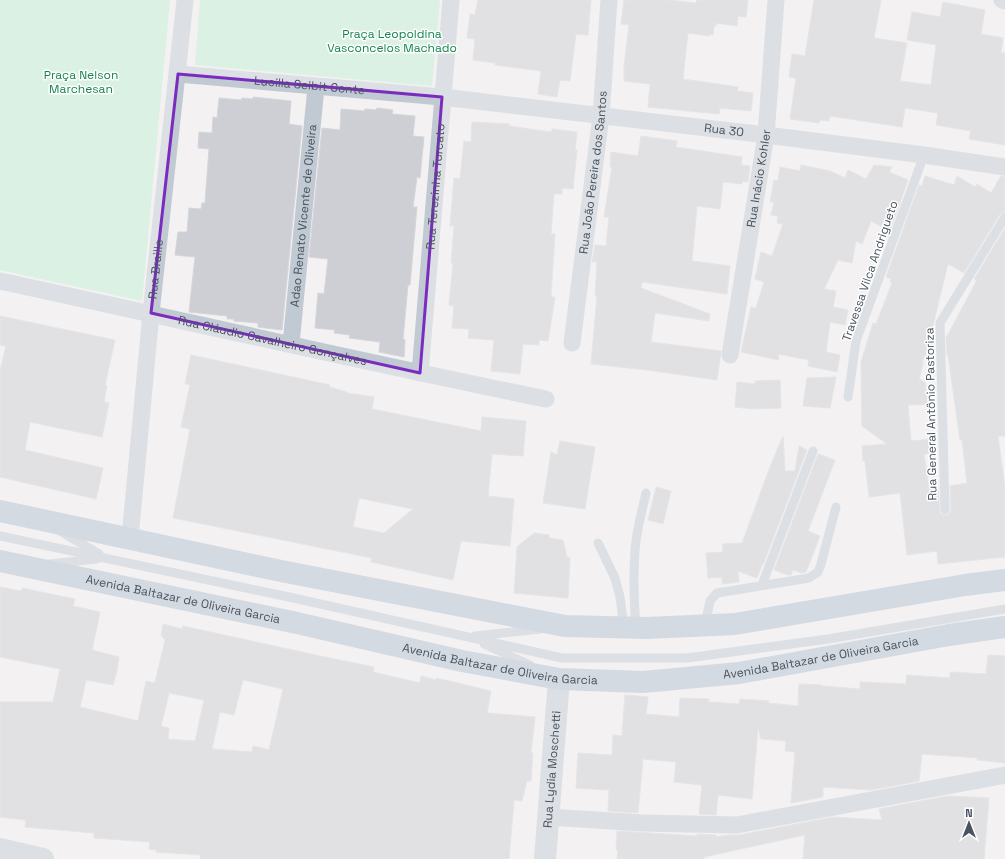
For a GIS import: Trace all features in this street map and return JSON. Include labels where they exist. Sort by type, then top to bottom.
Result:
[{"type":"main road","points":[[0,511],[281,571],[565,626],[630,628],[735,624],[958,586],[1005,580]]},
{"type":"main road","name":"Avenida Baltazar de Oliveira Garcia","points":[[0,561],[289,622],[462,661],[559,679],[642,682],[739,673],[942,636],[1005,627]]},
{"type":"street","name":"Rua Braille","points":[[130,538],[150,313],[178,74],[185,0]]},
{"type":"street","name":"Rua Terezinha Turcato","points":[[420,374],[451,0]]},
{"type":"street","name":"Rua João Pereira dos Santos","points":[[572,343],[601,116],[609,0]]},
{"type":"street","name":"Rua Inácio Kohler","points":[[730,355],[766,135],[776,0]]},
{"type":"street","name":"Lucilla Seibit Conte","points":[[178,74],[442,97]]},
{"type":"street","name":"Adao Renato Vicente de Oliveira","points":[[291,344],[316,87]]},
{"type":"street","name":"Rua 30","points":[[442,97],[766,135],[1005,167]]},
{"type":"street","name":"Rua Cláudio Cavalheiro Gonçalves","points":[[0,281],[291,344],[420,374],[546,399]]},
{"type":"street","name":"Rua Lydia Moschetti","points":[[545,859],[559,679]]},
{"type":"street","points":[[549,817],[642,823],[738,825],[1005,776]]},
{"type":"street","points":[[8,853],[43,859]]},
{"type":"lane","name":"Travessa Vilca Andrigueto","points":[[848,397],[856,341],[924,155]]},
{"type":"lane","name":"Rua General Antônio Pastoriza","points":[[945,510],[940,323],[1005,217]]},
{"type":"lane","points":[[762,585],[813,451]]},
{"type":"lane","points":[[630,628],[634,593],[635,551],[646,493]]},
{"type":"lane","points":[[705,625],[710,601],[717,593],[809,578],[818,572],[836,507]]},
{"type":"lane","points":[[38,519],[107,558]]},
{"type":"lane","points":[[0,536],[562,658],[687,658],[828,639],[1005,609]]},
{"type":"lane","points":[[598,543],[616,578],[620,597],[630,628]]},
{"type":"lane","points":[[27,566],[107,558]]},
{"type":"lane","points":[[468,637],[565,626]]},
{"type":"lane","points":[[468,637],[559,679]]},
{"type":"highlighted area","points":[[178,74],[442,97],[420,373],[151,313]]},
{"type":"green space","name":"Praça Nelson Marchesan","points":[[0,0],[170,0],[142,301],[0,270]]},
{"type":"green space","name":"Praça Leopoldina Vasconcelos Machado","points":[[200,0],[440,0],[432,86],[195,65]]},
{"type":"building","points":[[478,0],[591,0],[588,35],[576,34],[570,81],[560,80],[557,97],[538,94],[541,71],[495,65],[495,63],[473,60],[475,39],[467,38],[470,14],[475,15]]},
{"type":"building","points":[[624,0],[670,0],[696,3],[697,0],[748,0],[746,17],[738,16],[737,26],[716,23],[716,26],[714,26],[713,35],[709,34],[709,36],[688,33],[683,79],[738,87],[737,91],[753,93],[751,111],[720,108],[719,114],[648,107],[650,84],[624,81],[624,67],[629,25],[621,24]]},
{"type":"building","points":[[814,0],[881,0],[874,38],[907,43],[900,81],[931,85],[936,45],[907,40],[912,12],[940,17],[943,2],[985,10],[981,34],[1003,38],[1001,53],[1005,53],[1005,145],[969,139],[971,131],[936,125],[938,113],[905,108],[902,127],[830,116],[829,121],[820,120],[819,123],[790,119],[796,78],[789,77],[792,54],[805,56]]},
{"type":"building","points":[[253,97],[291,101],[289,124],[302,126],[282,330],[258,327],[258,323],[234,321],[234,319],[227,319],[227,316],[189,312],[195,257],[175,255],[178,232],[187,232],[189,208],[201,209],[202,203],[205,203],[209,149],[198,148],[199,132],[212,133],[213,117],[217,118],[219,98],[241,100],[242,98],[253,99]]},
{"type":"building","points":[[377,108],[393,110],[392,114],[415,116],[413,136],[424,137],[420,178],[417,177],[413,207],[417,207],[410,285],[408,285],[403,339],[405,340],[404,357],[379,352],[380,342],[349,338],[350,335],[334,333],[335,330],[315,328],[318,293],[324,294],[328,259],[309,257],[322,128],[340,130],[341,109],[364,111],[365,109],[376,110]]},
{"type":"building","points":[[472,122],[509,124],[509,126],[551,132],[552,129],[577,132],[575,150],[577,150],[573,189],[562,188],[562,194],[554,194],[551,234],[555,234],[551,297],[555,297],[548,341],[539,340],[539,345],[523,344],[520,374],[491,371],[494,340],[468,338],[469,329],[452,328],[454,306],[449,305],[453,263],[451,263],[454,226],[450,226],[454,178],[460,179],[464,141],[471,142]]},
{"type":"building","points":[[641,136],[677,141],[676,147],[742,157],[741,165],[750,166],[748,182],[742,181],[742,184],[723,182],[720,209],[697,206],[692,261],[730,266],[727,294],[642,282],[641,288],[710,314],[709,321],[655,313],[651,342],[721,351],[717,380],[591,364],[597,296],[595,296],[597,262],[592,262],[595,245],[606,246],[609,217],[604,217],[612,167],[610,167],[611,152],[638,156]]},
{"type":"building","points":[[801,165],[830,171],[845,178],[848,170],[866,179],[874,165],[892,167],[889,172],[908,180],[890,231],[871,221],[862,244],[856,241],[852,263],[838,260],[824,289],[836,291],[833,307],[848,310],[845,325],[830,322],[826,352],[840,355],[837,372],[808,366],[809,360],[778,354],[779,360],[741,352],[751,307],[756,308],[764,282],[755,279],[761,252],[772,256],[783,224],[777,223],[778,216],[771,215],[774,202],[770,202],[774,180],[778,181],[780,167],[800,171]]},
{"type":"building","points":[[925,176],[954,185],[957,176],[975,187],[977,184],[991,193],[1001,176],[1005,177],[1005,211],[1000,214],[964,273],[948,264],[925,358],[923,358],[919,379],[925,382],[928,404],[908,405],[911,441],[932,439],[933,453],[924,454],[929,489],[938,487],[940,513],[943,515],[948,515],[951,510],[950,486],[967,483],[962,440],[960,440],[947,355],[946,338],[977,280],[974,279],[1005,228],[1005,436],[998,436],[1005,488],[1005,557],[938,564],[937,551],[907,555],[900,493],[869,497],[862,446],[887,444],[862,426],[861,362],[873,323],[876,324],[892,283],[890,282],[891,279],[886,277],[919,185],[922,186]]},
{"type":"building","points":[[0,316],[115,340],[105,385],[107,386],[104,402],[109,403],[102,437],[30,422],[25,450],[103,468],[96,499],[0,477],[0,371],[6,346],[0,345]]},
{"type":"building","points":[[191,355],[330,385],[329,387],[347,393],[374,397],[372,409],[481,431],[482,417],[526,421],[523,456],[492,454],[488,496],[514,499],[510,546],[461,541],[453,580],[371,562],[372,558],[173,518],[190,429],[181,427],[190,385],[185,384]],"holes":[[[359,498],[413,509],[384,533],[353,527]]]},
{"type":"building","points":[[836,377],[830,408],[803,406],[807,378]]},
{"type":"building","points":[[780,380],[781,408],[753,409],[735,407],[737,382],[756,384],[755,381]]},
{"type":"building","points":[[783,436],[785,471],[795,471],[799,446],[807,450],[757,578],[738,571],[739,582],[722,584],[722,577],[708,578],[706,553],[723,552],[722,544],[742,543]]},
{"type":"building","points":[[560,441],[595,447],[585,509],[543,503],[551,452],[557,455]]},
{"type":"building","points":[[818,454],[835,460],[808,531],[820,536],[806,572],[801,573],[793,570],[791,575],[788,575],[774,570]]},
{"type":"building","points":[[656,487],[671,491],[663,524],[648,520]]},
{"type":"building","points":[[534,533],[549,535],[549,538],[563,540],[567,557],[570,558],[568,598],[514,593],[517,547]]},
{"type":"building","points":[[0,587],[21,591],[22,588],[75,599],[73,606],[100,612],[92,650],[119,657],[117,670],[113,685],[86,680],[80,707],[138,721],[146,681],[155,683],[165,640],[161,635],[163,624],[182,629],[183,626],[374,667],[373,672],[420,683],[421,676],[491,691],[487,713],[535,717],[531,753],[533,753],[531,781],[527,781],[522,801],[514,800],[509,859],[200,859],[201,855],[156,852],[156,850],[149,849],[150,842],[94,838],[94,833],[25,827],[26,820],[0,817],[0,702],[53,702],[60,669],[0,657]],"holes":[[[243,680],[283,689],[269,750],[253,746],[252,752],[212,749],[220,712],[234,715]],[[169,693],[204,700],[195,741],[168,739],[169,728],[161,726]]]},
{"type":"building","points":[[988,655],[1005,656],[1005,763],[977,760],[978,758],[922,754],[919,781],[871,790],[823,787],[823,797],[791,803],[795,752],[785,751],[786,741],[761,739],[758,728],[752,799],[718,795],[716,815],[699,814],[702,785],[674,782],[676,762],[643,759],[638,813],[608,811],[609,790],[576,788],[578,753],[612,755],[613,735],[622,736],[625,695],[648,697],[646,714],[679,717],[680,698],[709,699],[708,702],[739,704],[740,699],[769,701],[768,703],[798,706],[799,684],[860,689],[860,682],[906,684],[907,675],[950,678],[950,672],[986,674]]},
{"type":"building","points":[[948,796],[989,798],[984,859],[803,859],[805,835],[704,857],[704,859],[617,859],[617,831],[697,836],[697,834],[716,835],[716,837],[739,835],[833,817],[882,820],[879,809]]}]
